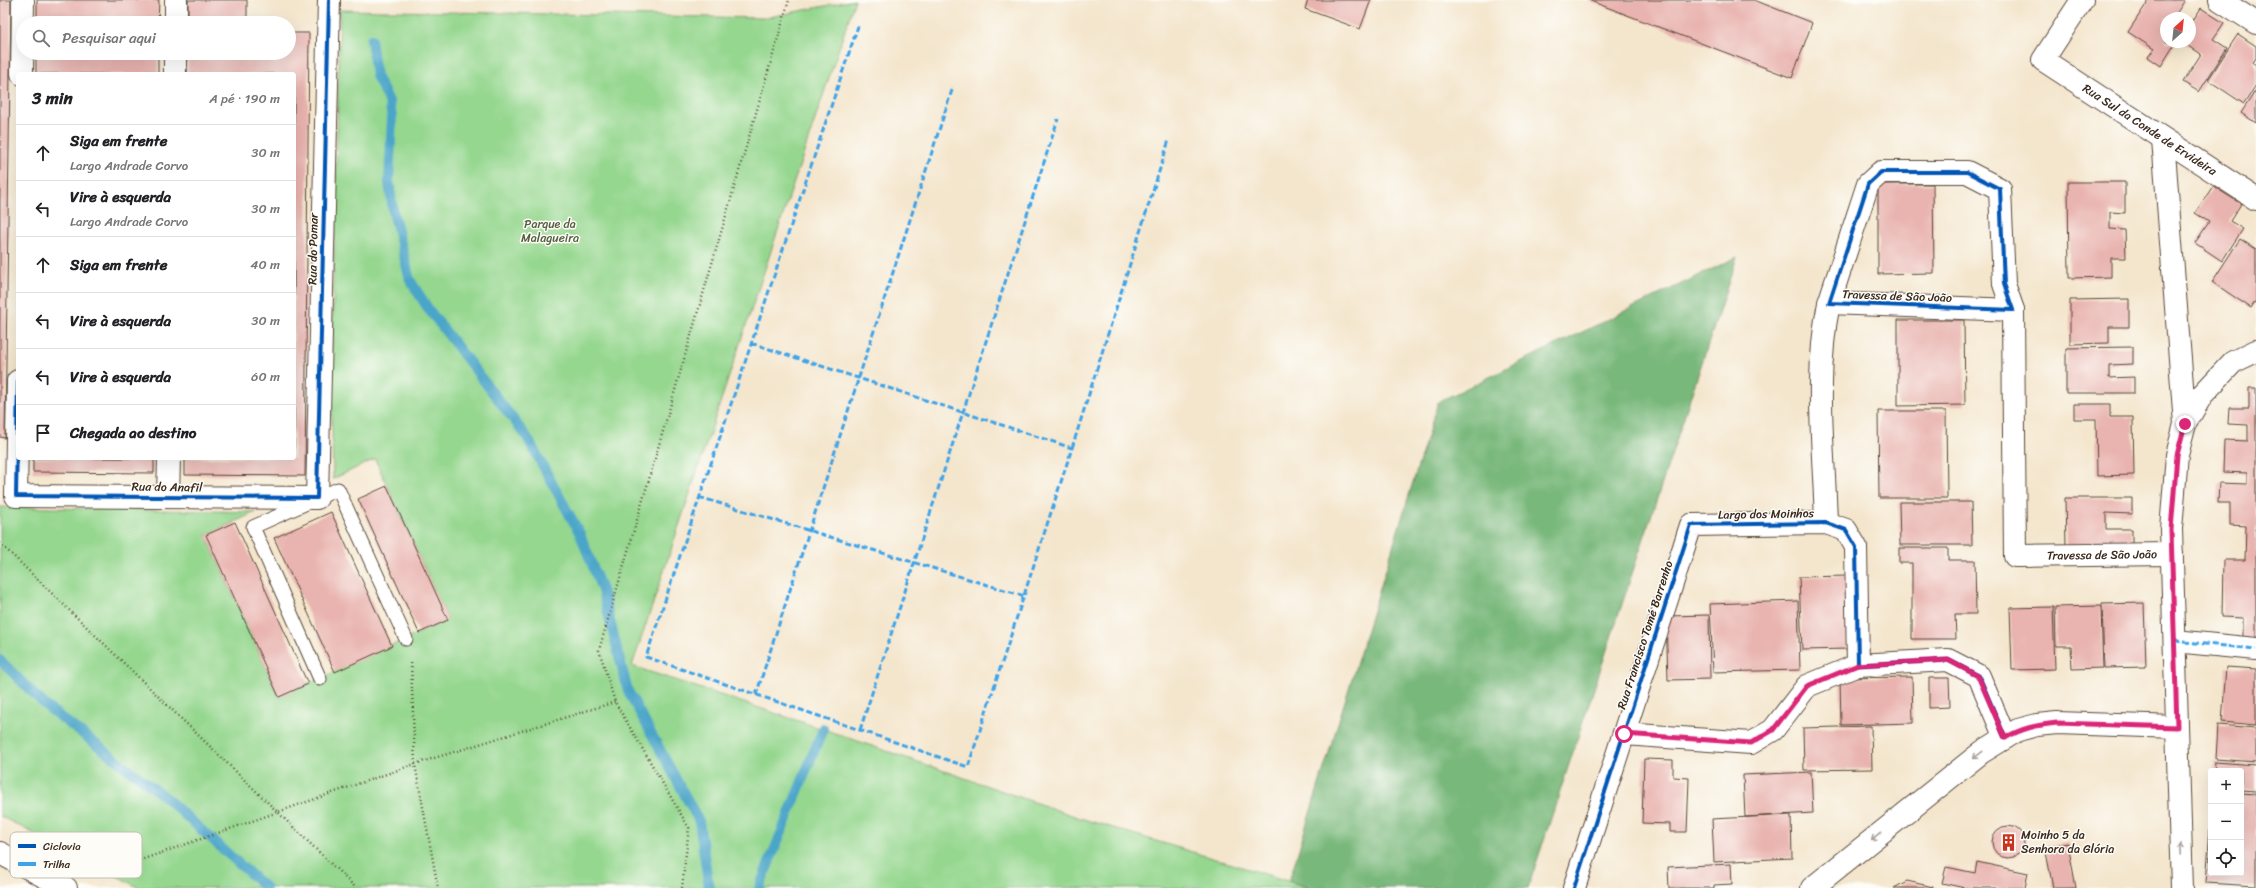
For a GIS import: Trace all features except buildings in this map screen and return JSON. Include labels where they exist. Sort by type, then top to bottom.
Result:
[{"type":"street","points":[[23,0],[23,16]]},
{"type":"street","points":[[176,0],[176,16]]},
{"type":"street","name":"Rua do Pomar","points":[[317,498],[329,0]]},
{"type":"street","name":"Rua Sul da Conde de Ervideira","points":[[2082,0],[2043,60],[2256,199]]},
{"type":"street","points":[[2220,0],[2256,23]]},
{"type":"street","points":[[22,60],[22,72]]},
{"type":"street","points":[[175,60],[175,72]]},
{"type":"street","points":[[2163,138],[2185,424]]},
{"type":"street","name":"Travessa de São João","points":[[2013,310],[1829,304],[1868,184],[1881,172],[1967,172],[2000,189],[2004,284],[2013,310],[2015,556],[2172,554]]},
{"type":"street","points":[[1826,523],[1821,368],[1823,333],[1829,304]]},
{"type":"street","points":[[2182,888],[2171,530],[2177,455],[2185,424],[2202,395],[2217,377],[2234,362],[2256,351]]},
{"type":"street","name":"Rua do Anafil","points":[[17,460],[16,496],[317,498]]},
{"type":"street","points":[[168,497],[169,460]]},
{"type":"street","name":"Largo dos Moinhos","points":[[1691,525],[1826,523],[1846,530],[1856,547],[1858,665]]},
{"type":"street","name":"Rua Francisco Tomé Barrenho","points":[[1574,888],[1691,525]]},
{"type":"street","points":[[2175,641],[2256,649]]},
{"type":"street","points":[[1624,734],[1751,743],[1773,730],[1807,686],[1858,665],[1948,660],[1978,676],[2005,738]]},
{"type":"street","points":[[1813,888],[1982,752],[2018,730],[2037,725],[2057,723],[2177,727]]},
{"type":"street","points":[[0,853],[10,858]]},
{"type":"street","points":[[47,878],[66,888]]},
{"type":"lane","points":[[320,678],[253,527],[338,489],[406,639]]},
{"type":"path","points":[[682,888],[688,828],[615,702],[599,650],[789,0]]},
{"type":"path","points":[[0,543],[356,888]]},
{"type":"path","points":[[411,657],[415,764],[438,888]]},
{"type":"path","points":[[142,860],[415,764],[615,702]]},
{"type":"green space","name":"Parque da Malagueira","points":[[855,0],[632,666],[823,729],[1080,818],[1311,888],[140,888],[121,878],[142,878],[142,832],[31,832],[0,816],[0,507],[256,512],[206,535],[279,697],[448,620],[375,459],[333,479],[331,381],[340,10],[764,18]]},
{"type":"green space","points":[[1737,257],[1528,888],[1311,888],[1289,881],[1438,402]]},
{"type":"waterway","points":[[371,39],[376,76],[389,101],[392,117],[389,182],[393,211],[410,280],[429,310],[527,437],[580,534],[602,590],[628,691],[699,821],[709,888]]},
{"type":"waterway","points":[[0,660],[46,706],[165,797],[266,888]]},
{"type":"waterway","points":[[759,888],[823,729]]},
{"type":"marked path","points":[[751,343],[1072,448],[968,767],[646,657],[858,26]]},
{"type":"marked path","points":[[756,695],[953,87]]},
{"type":"marked path","points":[[860,730],[1058,119]]},
{"type":"marked path","points":[[1072,448],[1169,140]]},
{"type":"marked path","points":[[699,497],[1024,596]]},
{"type":"marked path","points":[[2175,641],[2256,649]]},
{"type":"cycle path","points":[[17,460],[16,496],[317,498],[329,0]]},
{"type":"cycle path","points":[[1881,172],[1967,172],[2000,189],[2004,284],[2013,310],[1829,303],[1868,184],[1881,172]]},
{"type":"cycle path","points":[[1574,888],[1691,525],[1826,523],[1846,530],[1856,547],[1858,665],[1948,660],[1979,676],[2005,738]]},
{"type":"place","name":"Moinho 5 da Senhora da Glória","points":[[2008,842]]},
{"type":"route","points":[[1624,734],[1751,743],[1773,730],[1791,709],[1807,686],[1858,665],[1948,660],[1978,676],[2005,738],[2018,730],[2037,725],[2057,723],[2177,727],[2171,530],[2177,455],[2185,424]]}]
